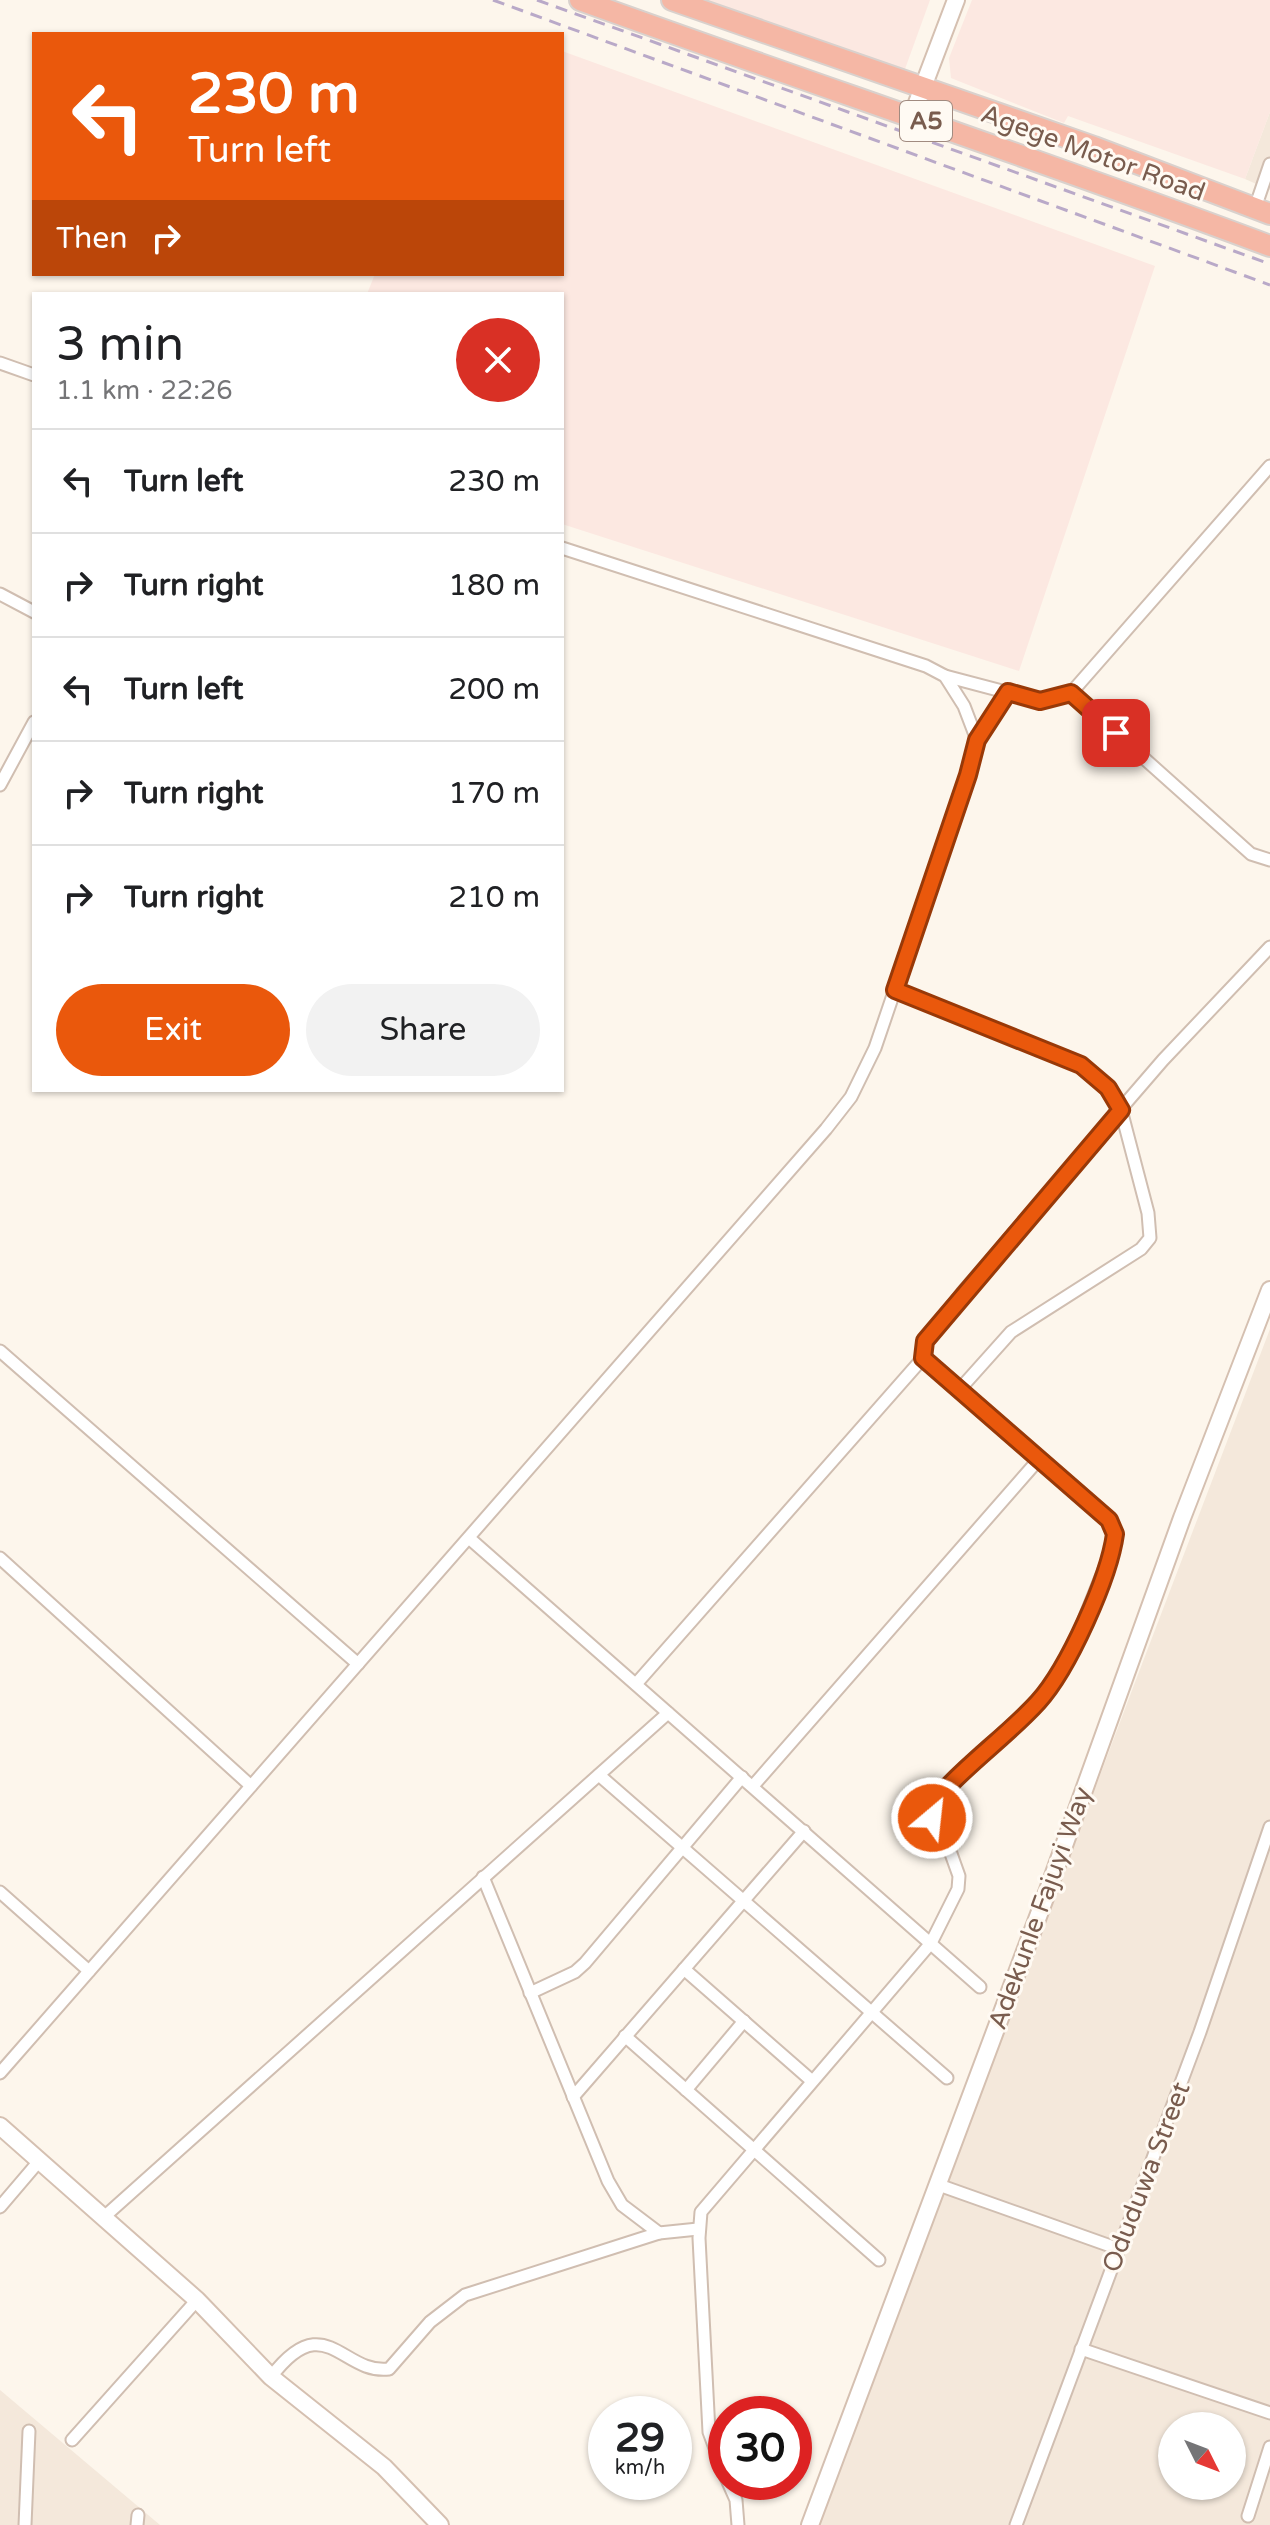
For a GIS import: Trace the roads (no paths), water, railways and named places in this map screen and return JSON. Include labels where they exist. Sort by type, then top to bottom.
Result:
[{"type":"highway","name":"Agege Motor Road","points":[[580,0],[1270,246]]},
{"type":"highway","name":"Agege Motor Road","points":[[672,0],[1262,211]]},
{"type":"street","points":[[912,116],[956,0]]},
{"type":"street","points":[[1262,211],[1270,164]]},
{"type":"street","points":[[0,363],[32,374]]},
{"type":"street","points":[[564,549],[926,666],[945,676],[1040,701],[1071,693],[1270,466]]},
{"type":"street","points":[[0,594],[32,611]]},
{"type":"street","points":[[945,676],[964,706],[977,740]]},
{"type":"street","points":[[0,2073],[843,1108],[875,1048],[968,775],[977,740],[1008,692]]},
{"type":"street","points":[[1071,693],[1251,854],[1270,860]]},
{"type":"street","points":[[0,785],[32,726]]},
{"type":"street","points":[[636,1684],[923,1358],[925,1341],[932,1328],[1121,1110],[1270,947]]},
{"type":"street","points":[[895,990],[1081,1065],[1108,1088],[1121,1110],[1148,1213],[1150,1238],[1119,1265],[1011,1332],[960,1389]]},
{"type":"street","name":"Adekunle Fajuyi Way","points":[[810,2525],[1270,1290]]},
{"type":"street","points":[[0,1351],[358,1664]]},
{"type":"street","points":[[708,2414],[698,2229],[707,2202],[931,1943],[958,1889],[959,1876],[949,1848],[932,1818],[933,1805],[981,1752],[1038,1702],[1057,1676],[1071,1652],[1113,1547],[1115,1534],[1109,1520],[923,1358]]},
{"type":"street","points":[[753,1786],[1040,1458]]},
{"type":"street","points":[[469,1538],[980,1987]]},
{"type":"street","points":[[0,1558],[251,1786]]},
{"type":"street","points":[[104,2217],[668,1713]]},
{"type":"street","points":[[599,1775],[682,1851],[947,2078]]},
{"type":"street","points":[[530,1993],[575,1972],[585,1963],[742,1777]]},
{"type":"street","name":"Oduduwa Street","points":[[1016,2525],[1200,2032],[1270,1827]]},
{"type":"street","points":[[573,2097],[804,1831]]},
{"type":"street","points":[[483,1877],[586,2134],[622,2205],[659,2233]]},
{"type":"street","points":[[0,1892],[89,1971]]},
{"type":"street","points":[[684,1969],[812,2081]]},
{"type":"street","points":[[686,2090],[744,2021]]},
{"type":"street","points":[[625,2036],[879,2260]]},
{"type":"street","points":[[0,2126],[197,2300],[271,2377],[384,2467],[440,2525]]},
{"type":"street","points":[[0,2207],[40,2160]]},
{"type":"street","points":[[936,2184],[1119,2249]]},
{"type":"street","points":[[271,2377],[283,2361],[303,2347],[316,2346],[339,2351],[380,2370],[389,2369],[430,2322],[465,2295],[659,2233],[698,2229]]},
{"type":"street","points":[[72,2440],[197,2300]]},
{"type":"street","points":[[1081,2349],[1270,2413]]},
{"type":"street","points":[[25,2525],[29,2431]]},
{"type":"street","points":[[1248,2516],[1270,2447]]},
{"type":"street","points":[[736,2500],[738,2525]]},
{"type":"railway","points":[[493,0],[1270,285]]},
{"type":"railway","points":[[537,0],[1270,264]]}]
